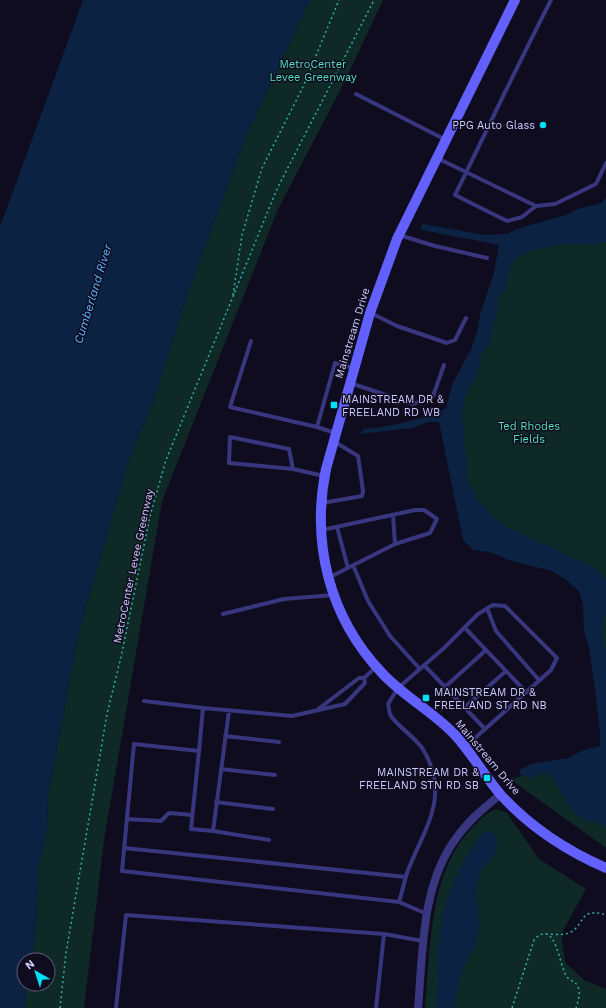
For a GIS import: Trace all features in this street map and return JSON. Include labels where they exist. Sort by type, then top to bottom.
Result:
[{"type":"street","name":"Mainstream Drive","points":[[515,0],[399,235],[370,313],[324,476],[320,504],[320,530],[328,578],[334,595],[348,626],[376,666],[398,688],[444,724],[501,794],[546,835],[574,852],[606,868]]},
{"type":"street","points":[[418,1008],[427,914],[437,874],[456,837],[478,814],[501,794]]},
{"type":"lane","points":[[536,206],[522,217],[507,221],[455,195],[551,0]]},
{"type":"lane","points":[[356,94],[446,140]]},
{"type":"lane","points":[[437,158],[536,206],[555,204],[596,184],[606,163]]},
{"type":"lane","points":[[399,235],[435,246],[487,258]]},
{"type":"lane","points":[[370,313],[397,326],[447,343],[455,340],[466,318]]},
{"type":"lane","points":[[251,341],[230,407],[317,427],[334,437],[358,456],[363,491],[362,496],[320,504]]},
{"type":"lane","points":[[317,427],[335,363],[354,368]]},
{"type":"lane","points":[[350,383],[413,404],[433,396],[444,365]]},
{"type":"lane","points":[[293,469],[289,449],[230,437],[229,463],[293,469],[324,476]]},
{"type":"lane","points":[[320,530],[424,510],[437,519],[430,533],[395,544],[328,578]]},
{"type":"lane","points":[[393,515],[395,544]]},
{"type":"lane","points":[[337,527],[348,568]]},
{"type":"lane","points":[[353,565],[368,601],[390,636],[445,688],[485,729]]},
{"type":"lane","points":[[222,614],[284,599],[334,595]]},
{"type":"lane","points":[[399,902],[406,877],[431,820],[435,803],[435,780],[431,764],[420,744],[390,715],[388,704],[398,688],[465,628],[478,614],[493,605],[506,606],[557,658],[551,670],[465,748]]},
{"type":"lane","points":[[487,608],[496,631],[539,680]]},
{"type":"lane","points":[[465,628],[526,692]]},
{"type":"lane","points":[[445,688],[486,650]]},
{"type":"lane","points":[[318,710],[359,678],[364,678],[376,666]]},
{"type":"lane","points":[[464,708],[506,671]]},
{"type":"lane","points":[[144,701],[229,711],[292,716],[345,704],[365,683],[364,678]]},
{"type":"lane","points":[[203,708],[200,751],[191,829],[269,840]]},
{"type":"lane","points":[[213,831],[229,711]]},
{"type":"lane","points":[[225,736],[279,742]]},
{"type":"lane","points":[[200,751],[134,744],[122,871],[399,902],[427,914]]},
{"type":"lane","points":[[221,769],[275,775]]},
{"type":"lane","points":[[216,802],[274,809]]},
{"type":"lane","points":[[127,819],[161,821],[169,813],[192,815]]},
{"type":"lane","points":[[124,848],[406,877]]},
{"type":"lane","points":[[116,1008],[126,915],[384,934],[424,941]]},
{"type":"lane","points":[[376,1008],[384,934]]},
{"type":"path","points":[[232,299],[242,235],[262,168],[303,87],[339,0]]},
{"type":"path","name":"MetroCenter Levee Greenway","points":[[60,1008],[68,945],[107,714],[121,657],[150,516],[166,460],[277,189],[374,0]]},
{"type":"path","points":[[512,1008],[534,940],[538,936],[544,934],[561,934],[571,932],[584,916],[590,913],[604,914]]},
{"type":"path","points":[[544,934],[551,937],[555,942],[566,976],[578,986],[580,994],[576,1008]]},
{"type":"green space","name":"MetroCenter Levee Greenway","points":[[310,0],[383,0],[343,85],[278,209],[162,501],[104,840],[84,1008],[25,1008],[26,992],[56,992],[56,952],[33,952],[35,943],[39,864],[47,830],[48,797],[79,631],[128,462],[153,403],[186,298],[245,139]]},
{"type":"green space","name":"Ted Rhodes Fields","points":[[606,201],[606,758],[590,592],[548,561],[475,536],[450,432],[514,244]]},
{"type":"green space","points":[[606,758],[606,848],[510,779]]},
{"type":"green space","points":[[497,809],[507,813],[539,859],[586,889],[561,934],[565,962],[584,980],[606,989],[606,1008],[425,1008],[431,935],[435,910],[441,885],[449,862],[461,841],[477,823],[491,811]]},
{"type":"water","name":"Cumberland River","points":[[83,0],[310,0],[245,139],[186,298],[153,403],[128,462],[79,631],[48,797],[47,830],[39,864],[35,943],[33,952],[16,952],[16,992],[26,992],[25,1008],[0,1008],[0,227]]},
{"type":"water","points":[[606,198],[606,242],[591,245],[569,244],[552,246],[526,253],[514,261],[511,266],[506,288],[498,297],[498,312],[493,324],[493,336],[490,343],[481,354],[478,372],[464,398],[462,418],[465,428],[464,448],[468,460],[466,472],[468,482],[479,503],[507,528],[593,566],[606,579],[606,611],[601,630],[606,651],[606,826],[586,820],[574,813],[551,776],[544,773],[531,778],[520,775],[520,770],[530,764],[569,758],[581,751],[600,746],[600,732],[595,689],[589,648],[584,631],[583,604],[579,591],[552,571],[509,560],[490,552],[473,550],[463,540],[439,422],[428,422],[413,428],[360,434],[364,429],[406,422],[439,412],[446,408],[452,385],[471,349],[477,332],[480,315],[494,273],[499,245],[422,230],[421,225],[424,224],[485,235],[507,234],[517,229],[569,214],[580,208],[600,204]]},
{"type":"water","points":[[483,832],[490,832],[497,837],[497,845],[496,851],[483,868],[478,880],[477,894],[479,928],[477,938],[460,978],[455,1008],[435,1008],[442,917],[450,891],[462,865],[468,853]]},
{"type":"place","name":"PPG Auto Glass","points":[[543,125]]},
{"type":"place","name":"MAINSTREAM DR & FREELAND RD WB","points":[[334,405]]},
{"type":"place","name":"MAINSTREAM DR & FREELAND ST RD NB","points":[[426,698]]},
{"type":"place","name":"MAINSTREAM DR & FREELAND STN RD SB","points":[[487,778]]}]
